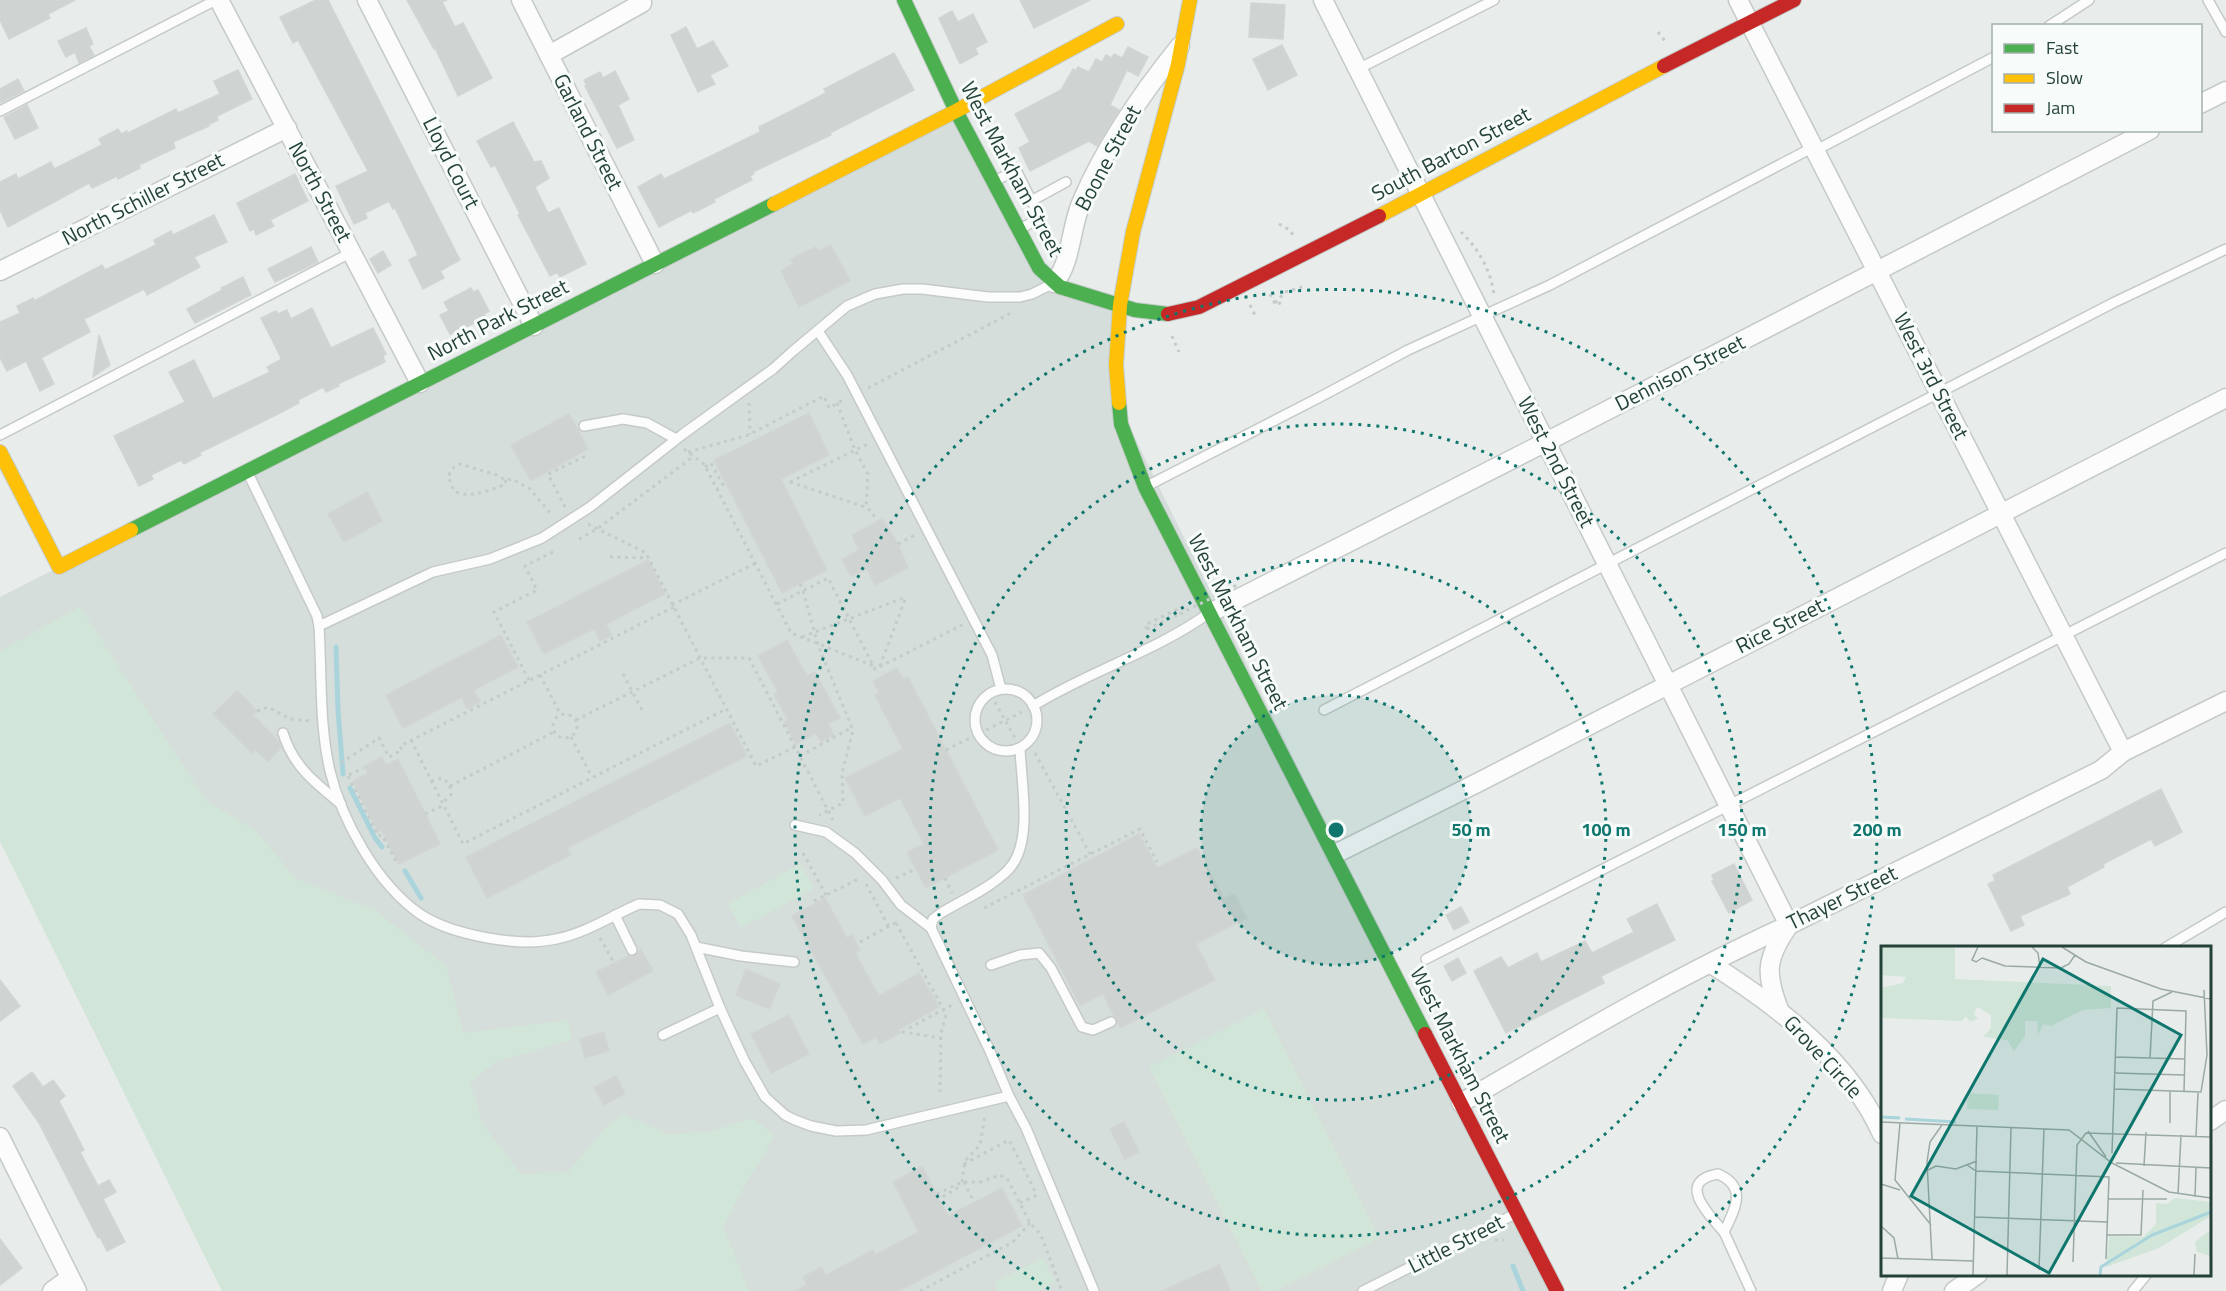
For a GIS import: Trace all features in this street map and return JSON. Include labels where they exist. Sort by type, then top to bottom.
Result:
[{"type":"street","name":"North Street","points":[[218,0],[420,383]]},
{"type":"street","name":"Lloyd Court","points":[[367,0],[534,326]]},
{"type":"street","name":"Garland Street","points":[[521,0],[656,264]]},
{"type":"street","name":"West Markham Street","points":[[904,0],[956,111],[1039,268],[1060,287],[1120,305],[1116,365],[1121,424],[1145,487],[1557,1291]]},
{"type":"street","name":"Boone Street","points":[[1120,305],[1133,232],[1183,42],[1190,0]]},
{"type":"street","name":"West 2nd Street","points":[[1323,0],[1421,194],[1488,314],[1546,442],[1789,925]]},
{"type":"street","name":"West 3rd Street","points":[[1738,0],[2123,752]]},
{"type":"street","name":"South Barton Street","points":[[1120,305],[1152,314],[1169,314],[1199,307],[1794,0]]},
{"type":"street","points":[[549,55],[642,3]]},
{"type":"street","name":"North Park Street","points":[[0,452],[59,567],[956,111],[1117,24]]},
{"type":"street","name":"Boone Street","points":[[1054,283],[1062,274],[1072,231],[1090,184],[1126,120],[1147,88],[1183,42]]},
{"type":"street","points":[[2202,104],[2226,91]]},
{"type":"street","name":"North Schiller Street","points":[[0,271],[287,128]]},
{"type":"street","name":"Dennison Street","points":[[1210,613],[2146,132]]},
{"type":"street","name":"Rice Street","points":[[1335,854],[2226,398]]},
{"type":"street","name":"Thayer Street","points":[[1461,1102],[1651,993],[2101,770],[2123,752],[2226,701]]},
{"type":"street","name":"Grove Circle","points":[[1780,1012],[1770,987],[1769,969],[1780,938],[1789,925]]},
{"type":"street","name":"Grove Circle","points":[[1711,964],[1780,1012],[1815,1043],[1849,1079],[1878,1115]]},
{"type":"street","points":[[2211,1120],[2226,1111]]},
{"type":"street","points":[[0,1137],[74,1284],[52,1291]]},
{"type":"street","points":[[1892,1291],[1899,1276]]},
{"type":"street","points":[[1954,1291],[1970,1276]]},
{"type":"lane","points":[[0,111],[218,0]]},
{"type":"lane","points":[[1358,69],[1494,0]]},
{"type":"lane","points":[[2052,24],[2089,0]]},
{"type":"lane","points":[[2208,0],[2226,32]]},
{"type":"lane","points":[[1145,487],[1407,350],[1550,285],[1806,151],[1815,149],[1992,58]]},
{"type":"lane","points":[[993,182],[1016,170],[1041,218],[1018,230]]},
{"type":"lane","points":[[1031,201],[1066,182]]},
{"type":"lane","points":[[1324,710],[2113,303],[2226,249]]},
{"type":"lane","points":[[0,435],[352,252]]},
{"type":"lane","points":[[319,626],[433,572],[490,559],[534,542],[560,527],[773,369],[847,306],[875,294],[903,289],[988,297],[1020,297],[1054,283]]},
{"type":"lane","points":[[818,331],[847,375],[962,601],[992,655],[1001,689]]},
{"type":"lane","points":[[584,426],[623,419],[646,423],[676,439]]},
{"type":"lane","points":[[247,471],[309,598],[319,626],[325,742],[334,783],[342,806],[371,862],[400,897],[422,915],[439,924],[474,935],[534,942],[555,940],[639,904],[649,903],[668,908],[678,914],[696,946],[720,1008],[744,1060],[765,1097],[785,1115],[811,1126],[836,1131],[866,1130],[1009,1096]]},
{"type":"lane","points":[[1426,959],[2226,553]]},
{"type":"lane","points":[[1033,706],[1060,690],[1192,626],[1210,613]]},
{"type":"lane","points":[[1001,689],[1011,689],[1020,692],[1033,706],[1036,724],[1034,733],[1020,748],[1001,751],[992,747],[978,734],[975,725],[977,708],[981,700],[991,693],[1001,689]]},
{"type":"lane","points":[[283,733],[287,745],[308,778],[342,806]]},
{"type":"lane","points":[[931,928],[933,919],[1008,871],[1013,864],[1021,847],[1024,828],[1020,748]]},
{"type":"lane","points":[[795,825],[826,832],[848,847],[882,880],[901,905],[931,928],[1026,1128],[1094,1291]]},
{"type":"lane","points":[[2168,946],[2226,912]]},
{"type":"lane","points":[[615,915],[632,950]]},
{"type":"lane","points":[[696,946],[741,956],[794,962]]},
{"type":"lane","points":[[992,965],[1020,955],[1039,953],[1051,968],[1082,1028],[1093,1030],[1111,1022]]},
{"type":"lane","points":[[663,1035],[720,1008]]},
{"type":"lane","points":[[1724,1232],[1734,1213],[1736,1189],[1729,1179],[1718,1174],[1710,1176],[1699,1184],[1698,1198],[1724,1232],[1751,1291]]},
{"type":"lane","name":"Little Street","points":[[1363,1291],[1517,1213]]},
{"type":"lane","points":[[2133,1291],[2146,1276]]},
{"type":"path","points":[[1279,224],[1290,230],[1296,238]]},
{"type":"path","points":[[1458,230],[1473,243],[1492,282],[1488,314]]},
{"type":"path","points":[[1275,303],[1285,292],[1302,286]]},
{"type":"path","points":[[1268,290],[1275,303]]},
{"type":"path","points":[[1275,303],[1276,305],[1284,301]]},
{"type":"path","points":[[864,390],[1018,309]]},
{"type":"path","points":[[1252,309],[1255,315]]},
{"type":"path","points":[[1168,329],[1179,352]]},
{"type":"path","points":[[687,452],[750,434],[824,396],[829,408],[846,398]]},
{"type":"path","points":[[837,403],[855,450],[868,474],[866,508]]},
{"type":"path","points":[[750,406],[750,434]]},
{"type":"path","points":[[866,445],[790,482],[866,508],[877,522]]},
{"type":"path","points":[[683,447],[705,467],[791,633],[873,666],[875,669],[962,625]]},
{"type":"path","points":[[564,504],[548,474],[588,455]]},
{"type":"path","points":[[579,539],[597,529],[694,456]]},
{"type":"path","points":[[705,467],[711,463],[723,485],[717,489]]},
{"type":"path","points":[[505,480],[504,485],[470,496],[463,496],[454,491],[447,476],[454,467],[460,464],[497,475],[505,480],[512,479],[529,488],[545,505],[560,527]]},
{"type":"path","points":[[577,516],[597,529],[646,553],[756,766],[795,747]]},
{"type":"path","points":[[898,544],[916,534]]},
{"type":"path","points":[[529,680],[494,612],[537,590],[525,566],[557,550]]},
{"type":"path","points":[[610,557],[648,558]]},
{"type":"path","points":[[342,762],[379,738],[389,757],[402,750],[400,746],[411,740],[756,563]]},
{"type":"path","points":[[777,604],[828,578],[873,666]]},
{"type":"path","points":[[800,584],[818,645],[853,730],[842,773],[843,803],[819,815]]},
{"type":"path","points":[[1180,608],[1145,625],[1147,629],[1239,584]]},
{"type":"path","points":[[801,637],[906,597],[880,667]]},
{"type":"path","points":[[576,720],[700,658],[749,658],[848,847]]},
{"type":"path","points":[[623,674],[642,710]]},
{"type":"path","points":[[540,675],[561,715]]},
{"type":"path","points":[[991,693],[1020,748]]},
{"type":"path","points":[[946,750],[1033,706]]},
{"type":"path","points":[[257,711],[268,707],[290,719],[324,721]]},
{"type":"path","points":[[411,740],[463,844],[726,709]]},
{"type":"path","points":[[569,714],[576,720],[577,731],[571,737],[564,738],[555,732],[554,720],[561,715],[569,714]]},
{"type":"path","points":[[800,756],[852,728]]},
{"type":"path","points":[[450,786],[555,732]]},
{"type":"path","points":[[571,737],[592,777]]},
{"type":"path","points":[[1028,741],[1090,854]]},
{"type":"path","points":[[334,783],[363,768]]},
{"type":"path","points":[[348,776],[378,836],[382,835],[396,861]]},
{"type":"path","points":[[426,814],[443,805],[450,798],[448,782],[442,778],[431,781]]},
{"type":"path","points":[[984,908],[1140,829],[1157,862]]},
{"type":"path","points":[[803,853],[827,897]]},
{"type":"path","points":[[894,879],[916,869]]},
{"type":"path","points":[[814,901],[823,896],[827,897],[863,877],[889,927],[860,942]]},
{"type":"path","points":[[945,878],[948,885]]},
{"type":"path","points":[[896,923],[946,1014],[941,1038],[940,1092]]},
{"type":"path","points":[[592,926],[614,963]]},
{"type":"path","points":[[909,1028],[948,1007]]},
{"type":"path","points":[[902,1032],[941,1038]]},
{"type":"path","points":[[944,1204],[942,1199],[944,1196],[962,1182],[965,1161],[980,1145],[987,1101]]},
{"type":"path","points":[[964,1164],[1009,1140],[1037,1195]]},
{"type":"path","points":[[937,1194],[962,1182],[980,1182],[1000,1175],[1008,1180],[1030,1223],[1041,1235],[1062,1291]]},
{"type":"path","points":[[962,1182],[974,1202]]},
{"type":"path","points":[[1020,1203],[1053,1189]]},
{"type":"path","points":[[920,1291],[1014,1242],[1030,1223]]},
{"type":"shaded area","points":[[956,111],[1054,283],[1120,305],[1118,404],[1557,1291],[222,1291],[0,841],[0,597]]},
{"type":"green space","points":[[80,607],[206,801],[255,830],[295,878],[376,911],[446,966],[463,1033],[569,1020],[571,1040],[495,1062],[470,1083],[483,1125],[521,1174],[568,1172],[607,1126],[624,1114],[668,1134],[708,1132],[753,1118],[775,1136],[743,1188],[723,1227],[749,1291],[222,1291],[0,841],[0,651]]},
{"type":"green space","points":[[800,864],[814,888],[741,928],[728,904]]},
{"type":"green space","points":[[1264,1009],[1379,1238],[1274,1291],[1262,1291],[1149,1067]]},
{"type":"green space","points":[[1043,1258],[1055,1282],[1038,1291],[998,1291],[996,1282]]},
{"type":"building","points":[[0,0],[75,0],[48,14],[50,18],[9,39],[0,20]]},
{"type":"building","points":[[316,0],[328,0],[460,260],[440,271],[444,278],[423,289],[409,260],[418,255],[395,208],[393,209],[389,201],[365,213],[367,218],[354,224],[336,186],[368,171],[298,40],[293,43],[280,17]]},
{"type":"building","points":[[407,0],[447,0],[442,2],[455,27],[463,23],[492,78],[458,96],[435,48]]},
{"type":"building","points":[[1020,0],[1090,0],[1034,28]]},
{"type":"building","points":[[1251,3],[1285,5],[1283,39],[1249,37]]},
{"type":"building","points":[[952,11],[958,22],[973,14],[987,42],[975,48],[978,54],[960,64],[939,18]]},
{"type":"building","points":[[686,27],[697,49],[713,41],[728,66],[710,75],[715,84],[698,92],[671,35]]},
{"type":"building","points":[[86,28],[93,44],[89,46],[94,55],[79,63],[75,52],[66,57],[58,41]]},
{"type":"building","points":[[1282,45],[1297,75],[1268,90],[1253,59]]},
{"type":"building","points":[[1128,47],[1148,57],[1138,76],[1127,70],[1110,105],[1119,110],[1097,146],[1089,141],[1030,171],[1019,148],[1030,142],[1015,114],[1061,90],[1073,69],[1076,71],[1078,67],[1089,72],[1096,59],[1102,62],[1106,55],[1112,58],[1114,54],[1122,58]]},
{"type":"building","points":[[894,53],[914,90],[830,133],[831,135],[753,172],[754,174],[750,176],[752,180],[714,199],[715,202],[693,213],[692,210],[659,227],[638,187],[661,174],[664,179],[760,132],[759,127],[826,93],[824,89]]},
{"type":"building","points":[[238,70],[252,99],[217,116],[218,120],[209,126],[173,142],[175,148],[139,165],[140,168],[92,188],[89,183],[8,227],[0,210],[0,182],[16,174],[18,179],[51,162],[54,169],[102,145],[99,139],[118,129],[121,134],[127,131],[128,133],[176,109],[178,113],[220,94],[214,81]]},
{"type":"building","points":[[615,71],[629,99],[618,105],[634,140],[617,148],[584,80],[600,72],[603,78]]},
{"type":"building","points":[[18,79],[24,91],[0,103],[0,89]]},
{"type":"building","points":[[27,105],[38,128],[15,139],[4,117]]},
{"type":"building","points":[[513,122],[534,162],[541,161],[549,178],[535,187],[548,213],[559,208],[586,264],[560,277],[557,272],[550,276],[495,165],[491,167],[477,141]]},
{"type":"building","points":[[295,174],[308,201],[270,220],[274,226],[256,235],[254,229],[250,231],[237,203]]},
{"type":"building","points":[[214,215],[227,242],[194,257],[200,267],[147,295],[144,289],[84,319],[90,332],[39,359],[42,359],[54,384],[40,391],[26,361],[7,371],[0,358],[0,322],[20,313],[17,306],[33,298],[34,301],[102,265],[105,270],[156,245],[154,240],[171,231],[173,235]]},
{"type":"building","points":[[831,245],[850,281],[799,307],[781,271],[793,264],[791,259],[816,247],[818,251]]},
{"type":"building","points":[[311,247],[318,262],[275,282],[268,269]]},
{"type":"building","points":[[383,251],[391,265],[378,273],[370,259]]},
{"type":"building","points":[[243,277],[251,295],[195,323],[187,309]]},
{"type":"building","points":[[471,288],[473,292],[478,290],[489,311],[484,314],[486,318],[450,334],[440,315],[449,311],[444,302]]},
{"type":"building","points":[[312,308],[331,348],[373,328],[386,354],[383,356],[385,362],[326,392],[323,387],[298,400],[299,403],[199,453],[201,455],[184,464],[181,460],[151,475],[153,479],[139,486],[114,436],[185,402],[169,372],[194,360],[213,399],[270,372],[267,367],[280,360],[261,318],[276,311],[278,314],[287,310],[291,319]]},
{"type":"building","points":[[99,335],[110,365],[93,377]]},
{"type":"building","points":[[809,413],[829,455],[781,479],[827,570],[782,593],[714,460]]},
{"type":"building","points":[[569,414],[588,449],[531,481],[511,445]]},
{"type":"building","points":[[367,492],[382,521],[344,542],[328,514]]},
{"type":"building","points":[[883,519],[898,544],[908,568],[875,585],[867,569],[851,576],[842,559],[859,550],[852,535]]},
{"type":"building","points":[[648,560],[665,594],[606,624],[612,635],[600,641],[594,629],[544,654],[527,622]]},
{"type":"building","points":[[501,635],[518,667],[474,690],[480,702],[467,709],[462,697],[403,728],[386,695]]},
{"type":"building","points":[[787,640],[807,676],[815,672],[840,718],[828,724],[834,735],[821,742],[816,733],[796,744],[784,722],[788,720],[774,694],[778,692],[758,656]]},
{"type":"building","points":[[897,668],[903,679],[908,677],[998,850],[926,888],[907,852],[924,844],[900,798],[865,816],[845,778],[903,749],[875,695],[879,693],[873,681]]},
{"type":"building","points":[[237,690],[257,711],[253,715],[279,742],[281,748],[268,762],[256,750],[252,753],[213,714]]},
{"type":"building","points":[[730,723],[747,756],[567,848],[571,855],[487,898],[466,857]]},
{"type":"building","points":[[382,757],[386,765],[398,759],[440,844],[399,864],[381,830],[378,833],[353,781],[368,773],[364,766]]},
{"type":"building","points":[[2161,789],[2182,832],[2155,846],[2151,839],[2103,864],[2104,867],[2067,887],[2070,894],[2020,916],[2024,925],[2011,931],[1988,884],[1995,881],[1993,875]]},
{"type":"building","points":[[1139,834],[1157,868],[1197,848],[1224,899],[1234,894],[1247,918],[1196,944],[1215,980],[1120,1028],[1103,994],[1080,1005],[1023,895]]},
{"type":"building","points":[[1734,864],[1752,900],[1729,913],[1712,881],[1714,880],[1712,875]]},
{"type":"building","points":[[825,898],[847,938],[852,935],[860,950],[855,953],[879,996],[919,973],[939,1007],[898,1030],[900,1033],[880,1044],[876,1037],[863,1044],[792,916]]},
{"type":"building","points":[[1657,904],[1675,940],[1601,976],[1604,983],[1506,1033],[1474,971],[1501,957],[1508,968],[1537,953],[1541,962],[1585,941],[1592,953],[1634,932],[1627,919]]},
{"type":"building","points":[[1461,907],[1469,922],[1454,930],[1446,915]]},
{"type":"building","points":[[641,949],[653,971],[608,995],[596,972],[628,956],[635,956]]},
{"type":"building","points":[[1458,958],[1466,973],[1452,981],[1444,966]]},
{"type":"building","points":[[746,969],[780,984],[769,1009],[736,995]]},
{"type":"building","points":[[0,980],[20,1006],[0,1021]]},
{"type":"building","points":[[789,1015],[809,1054],[771,1073],[751,1034]]},
{"type":"building","points":[[604,1032],[609,1051],[585,1058],[580,1039]]},
{"type":"building","points":[[32,1072],[43,1087],[53,1080],[65,1096],[59,1101],[84,1150],[80,1152],[98,1186],[109,1180],[116,1192],[103,1199],[125,1242],[107,1251],[100,1237],[98,1238],[39,1123],[13,1086]]},
{"type":"building","points":[[616,1076],[625,1094],[604,1105],[594,1087]]},
{"type":"building","points":[[1124,1122],[1139,1152],[1125,1159],[1110,1129]]},
{"type":"building","points":[[922,1166],[948,1216],[1002,1188],[1022,1226],[899,1291],[796,1291],[807,1285],[803,1277],[821,1267],[826,1275],[873,1250],[875,1255],[919,1232],[893,1182]]},
{"type":"building","points":[[0,1239],[22,1268],[0,1285]]},
{"type":"building","points":[[1219,1265],[1231,1291],[1162,1291]]},
{"type":"waterway","points":[[336,647],[343,774]]},
{"type":"waterway","points":[[350,788],[375,838],[382,847]]},
{"type":"waterway","points":[[405,871],[421,898]]},
{"type":"waterway","points":[[1513,1266],[1523,1291]]},
{"type":"traffic: fast","points":[[904,0],[956,111],[1039,268],[1060,287],[1135,310],[1168,314]]},
{"type":"traffic: fast","points":[[131,530],[774,204]]},
{"type":"traffic: fast","points":[[1119,403],[1121,424],[1145,487],[1425,1034]]},
{"type":"traffic: slow","points":[[1119,403],[1116,365],[1120,305],[1133,232],[1178,64],[1190,0]]},
{"type":"traffic: slow","points":[[774,204],[956,111],[1117,24]]},
{"type":"traffic: slow","points":[[1379,216],[1664,66]]},
{"type":"traffic: slow","points":[[0,452],[59,567],[131,530]]},
{"type":"traffic: jam","points":[[1664,66],[1794,0]]},
{"type":"traffic: jam","points":[[1168,314],[1199,307],[1379,216]]},
{"type":"traffic: jam","points":[[1425,1034],[1557,1291]]}]
